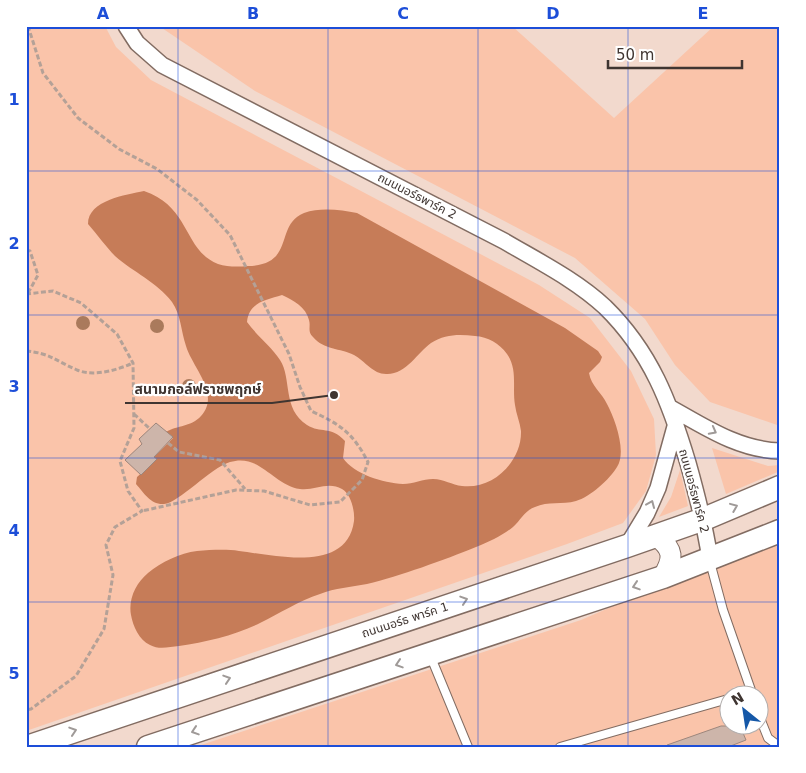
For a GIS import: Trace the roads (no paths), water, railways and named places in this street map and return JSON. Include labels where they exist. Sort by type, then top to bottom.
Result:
[{"type":"main road","name":"ถนนนอร์ธ พาร์ค 1","points":[[27,747],[657,536],[704,519],[780,487]]},
{"type":"main road","points":[[148,747],[663,576],[780,531]]},
{"type":"street","name":"ถนนนอร์ธพาร์ค 2","points":[[126,26],[137,43],[162,65],[504,241],[558,272],[604,307],[637,343],[662,385],[676,424],[704,519],[710,559]]},
{"type":"street","points":[[670,408],[739,444],[764,451],[780,451]]},
{"type":"street","name":"ถนนนอร์ธพาร์ค 2","points":[[627,546],[647,513],[658,488],[676,424]]},
{"type":"street","points":[[657,536],[667,545],[670,552],[671,564],[663,576]]},
{"type":"lane","points":[[710,559],[718,592],[749,686]]},
{"type":"lane","points":[[430,654],[468,747]]},
{"type":"lane","points":[[560,747],[718,702]]},
{"type":"lane","points":[[767,736],[780,747]]},
{"type":"place","name":"สนามกอล์ฟราชพฤกษ์","points":[[334,395]]}]
